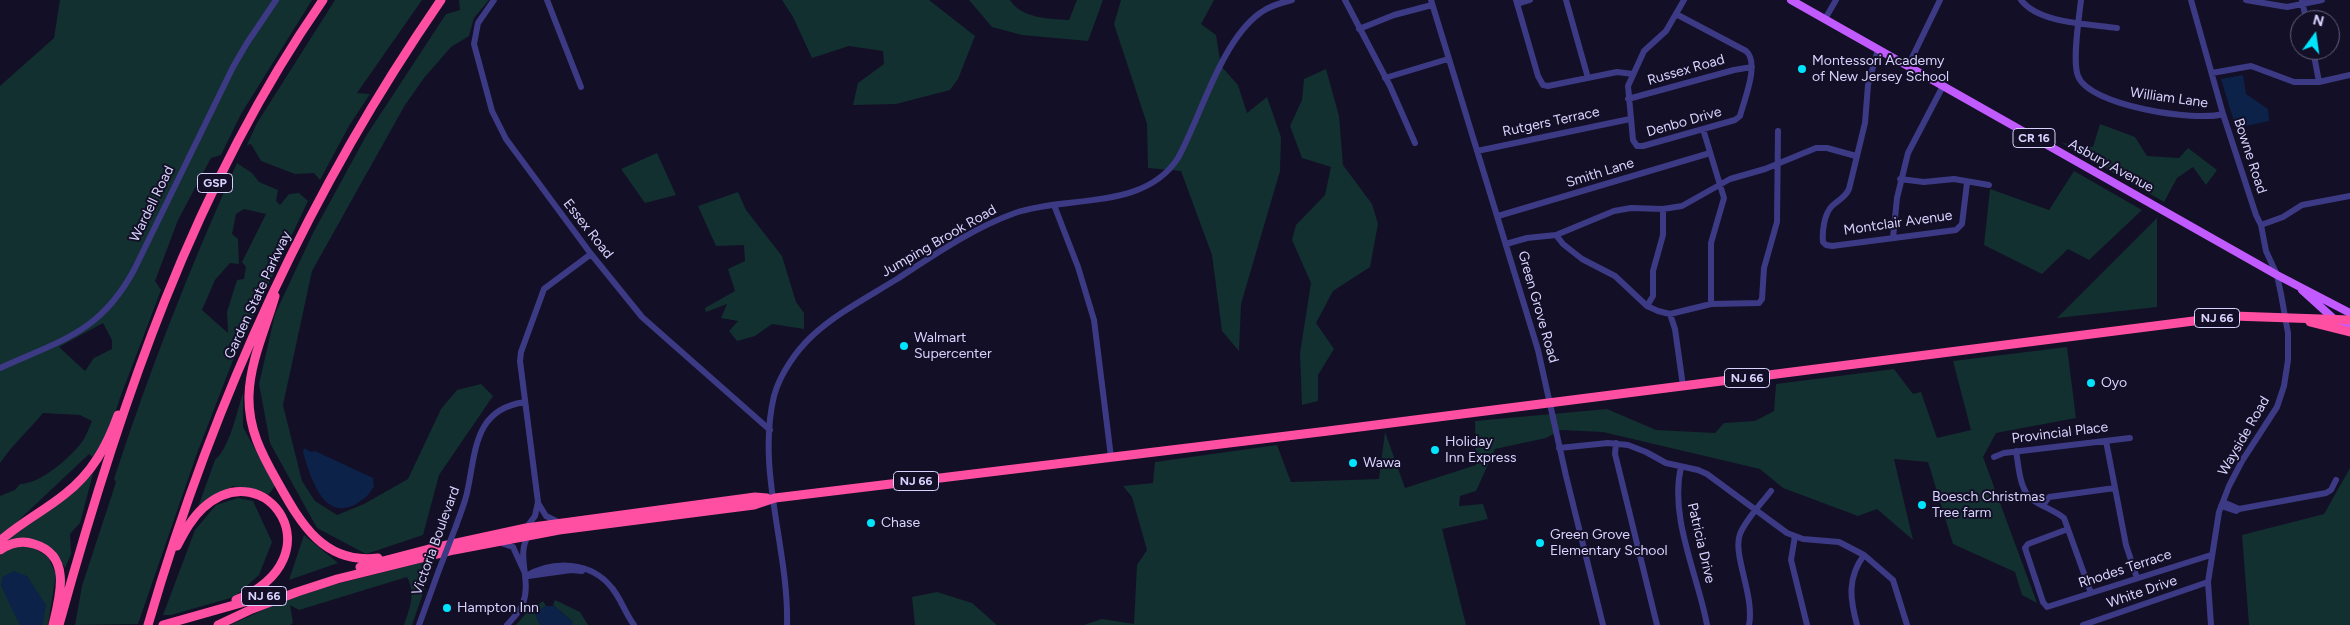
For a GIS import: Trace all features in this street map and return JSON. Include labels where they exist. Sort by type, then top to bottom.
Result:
[{"type":"highway","name":"GSP","points":[[59,625],[96,500],[133,388],[171,286],[214,185],[262,96],[323,0]]},
{"type":"highway","name":"Garden State Parkway","points":[[148,625],[167,564],[222,411],[283,269],[355,134],[406,51],[441,0]]},
{"type":"highway","points":[[283,269],[252,374],[249,408],[252,429],[259,449],[299,520],[326,546],[355,558],[378,558],[436,543],[466,540]]},
{"type":"highway","name":"NJ 66","points":[[163,625],[310,584],[399,556],[466,540],[528,531],[754,504],[774,498],[1551,403],[2233,316],[2285,318]]},
{"type":"highway","name":"Asbury Avenue","points":[[2285,318],[2350,320]]},
{"type":"highway","name":"Asbury Avenue","points":[[2285,318],[2350,330]]},
{"type":"highway","points":[[0,542],[64,494],[87,472],[106,446],[120,409],[133,388]]},
{"type":"highway","points":[[167,564],[193,519],[205,506],[215,500],[243,493],[260,496],[273,504],[280,512],[287,527],[288,543],[283,560],[276,572],[260,587],[218,609]]},
{"type":"highway","name":"NJ 66","points":[[310,584],[490,542],[558,522],[755,497],[774,498]]},
{"type":"highway","points":[[0,550],[13,544],[31,543],[44,548],[56,559],[62,580],[53,625]]},
{"type":"highway","points":[[218,625],[273,600],[337,579]]},
{"type":"main road","name":"Asbury Avenue","points":[[1791,0],[2277,275],[2350,313]]},
{"type":"main road","name":"Asbury Avenue","points":[[2288,281],[2350,330]]},
{"type":"street","name":"Wardell Road","points":[[0,368],[83,329],[104,313],[119,296],[134,270],[236,61],[276,0]]},
{"type":"street","name":"Essex Road","points":[[494,0],[478,23],[474,40],[492,111],[510,145],[591,254],[642,317],[770,430]]},
{"type":"street","points":[[547,0],[581,87]]},
{"type":"street","name":"Jumping Brook Road","points":[[787,625],[787,602],[769,454],[770,430],[774,396],[780,378],[799,350],[820,330],[862,300],[968,235],[1016,213],[1135,191],[1152,184],[1164,175],[1178,158],[1221,65],[1244,29],[1261,12],[1292,0]]},
{"type":"street","points":[[1344,0],[1385,78],[1415,143]]},
{"type":"street","points":[[1530,0],[1516,2],[1539,81],[1543,85],[1548,86],[1620,72],[1633,74]]},
{"type":"street","points":[[1566,0],[1588,78]]},
{"type":"street","points":[[1630,119],[1627,90],[1633,74],[1644,51],[1666,31],[1684,0]]},
{"type":"street","points":[[1825,19],[1836,0]]},
{"type":"street","points":[[2022,0],[2036,12],[2079,24],[2117,28]]},
{"type":"street","name":"William Lane","points":[[2081,0],[2076,68],[2080,82],[2088,89],[2137,108],[2206,118],[2223,114]]},
{"type":"street","name":"Bowne Road","points":[[2191,0],[2223,114],[2261,225],[2266,250],[2277,275],[2285,318]]},
{"type":"street","points":[[2246,0],[2287,7],[2302,2],[2322,0]]},
{"type":"street","points":[[1908,66],[1938,1]]},
{"type":"street","points":[[1359,29],[1432,2]]},
{"type":"street","name":"Green Grove Road","points":[[1432,2],[1538,350],[1603,625]]},
{"type":"street","points":[[1676,14],[1746,51],[1750,56],[1752,67]]},
{"type":"street","points":[[1506,244],[1527,238],[1556,235],[1614,210],[1631,208],[1663,209],[1686,204],[1730,178],[1756,172],[1822,148],[1856,156],[1865,123],[1868,85],[1878,49]]},
{"type":"street","points":[[1385,78],[1448,59]]},
{"type":"street","points":[[2315,60],[2320,82]]},
{"type":"street","points":[[2212,74],[2251,66],[2294,82],[2320,82],[2350,76]]},
{"type":"street","name":"Russex Road","points":[[1628,99],[1734,70],[1752,67]]},
{"type":"street","name":"Denbo Drive","points":[[1630,119],[1633,140],[1637,146],[1643,146],[1738,118],[1752,67]]},
{"type":"street","points":[[1893,238],[1900,179],[1912,143],[1943,86]]},
{"type":"street","name":"Rutgers Terrace","points":[[1477,151],[1630,119]]},
{"type":"street","points":[[1703,129],[1724,198],[1711,242],[1711,304]]},
{"type":"street","points":[[1556,235],[1563,244],[1582,259],[1620,280],[1646,306],[1670,314],[1711,304],[1750,305],[1759,303],[1761,301],[1764,268],[1775,232],[1778,212],[1776,164],[1778,131]]},
{"type":"street","name":"Smith Lane","points":[[1498,216],[1710,153]]},
{"type":"street","name":"Montclair Avenue","points":[[1856,156],[1848,192],[1827,212],[1823,236],[1825,244],[1832,246],[1959,229],[1962,224],[1967,183]]},
{"type":"street","points":[[1900,179],[1924,182],[1954,179],[1967,183],[1989,185]]},
{"type":"street","points":[[2261,225],[2283,217],[2302,205],[2350,196]]},
{"type":"street","points":[[1054,205],[1078,267],[1094,320],[1111,457]]},
{"type":"street","points":[[1646,306],[1653,296],[1653,271],[1663,235],[1663,209]]},
{"type":"street","points":[[507,625],[524,601],[526,576],[522,547],[535,516],[538,502],[520,355],[540,296],[547,286],[591,254]]},
{"type":"street","points":[[1670,314],[1675,330],[1683,386]]},
{"type":"street","name":"Wayside Road","points":[[2211,625],[2208,582],[2211,555],[2222,504],[2242,461],[2279,402],[2288,360],[2288,333],[2285,318]]},
{"type":"street","name":"Victoria Boulevard","points":[[419,625],[466,498],[475,446],[482,429],[502,409],[525,402]]},
{"type":"street","name":"Provincial Place","points":[[1994,457],[2016,451],[2130,438]]},
{"type":"street","points":[[2106,441],[2126,545],[2137,578]]},
{"type":"street","points":[[1560,448],[1616,443],[1638,448],[1666,463],[1698,470],[1707,474],[1780,528],[1795,536],[1839,542],[1864,555],[1893,580],[1906,625]]},
{"type":"street","points":[[1616,443],[1615,454],[1657,625]]},
{"type":"street","points":[[2016,451],[2025,492],[2032,500],[2064,518],[2091,593]]},
{"type":"street","name":"Patricia Drive","points":[[1681,467],[1678,482],[1678,504],[1707,625]]},
{"type":"street","points":[[2222,504],[2236,511],[2326,493],[2331,490],[2336,480]]},
{"type":"street","points":[[2043,505],[2049,497],[2115,488]]},
{"type":"street","points":[[1749,625],[1750,603],[1738,552],[1738,541],[1742,529],[1771,491]]},
{"type":"street","points":[[538,502],[546,516],[558,522]]},
{"type":"street","name":"Rhodes Terrace","points":[[2068,529],[2028,544],[2025,548],[2043,602],[2047,606],[2211,555]]},
{"type":"street","points":[[1795,536],[1791,560],[1807,625]]},
{"type":"street","points":[[490,542],[506,543],[513,547],[526,576]]},
{"type":"street","points":[[1857,625],[1851,600],[1851,583],[1857,565],[1864,555]]},
{"type":"street","points":[[526,576],[536,577],[571,570],[593,573],[613,589],[634,625]]},
{"type":"street","name":"White Drive","points":[[2083,625],[2208,582]]},
{"type":"green space","points":[[60,0],[312,0],[241,114],[221,155],[211,158],[178,220],[155,281],[161,290],[120,398],[99,463],[89,454],[0,538],[0,496],[15,490],[20,484],[36,480],[54,469],[82,442],[92,421],[80,415],[43,413],[0,463],[0,86],[54,38]],"holes":[[[103,323],[112,340],[112,349],[94,358],[85,371],[59,347]]]},
{"type":"green space","points":[[335,0],[422,0],[357,93],[370,94],[349,126],[320,180],[314,173],[295,174],[261,161],[251,144],[247,145],[257,123]]},
{"type":"green space","points":[[459,0],[489,0],[474,18],[469,36],[451,47],[424,78],[405,105],[312,271],[283,405],[302,481],[315,501],[337,515],[364,504],[408,479],[441,409],[457,390],[481,384],[493,396],[439,475],[423,535],[366,554],[317,528],[270,443],[259,384],[275,314],[313,233],[366,136],[446,14],[460,10]]},
{"type":"green space","points":[[782,0],[929,0],[975,36],[958,79],[950,90],[896,104],[853,105],[858,83],[884,64],[883,51],[849,46],[812,58],[793,17]]},
{"type":"green space","points":[[969,0],[1010,0],[1021,11],[1028,14],[1044,18],[1069,20],[1077,0],[1103,0],[1088,41],[1022,35],[992,27]]},
{"type":"green space","points":[[1121,0],[1214,0],[1201,24],[1216,35],[1221,66],[1238,85],[1247,113],[1267,97],[1281,137],[1280,171],[1241,304],[1239,351],[1222,331],[1212,255],[1181,171],[1148,168],[1147,124],[1114,24]]},
{"type":"green space","points":[[1326,69],[1339,116],[1343,165],[1372,204],[1378,224],[1370,267],[1333,291],[1316,323],[1334,349],[1318,375],[1318,401],[1302,405],[1300,353],[1311,283],[1292,240],[1296,225],[1325,195],[1331,167],[1302,158],[1290,126],[1302,100],[1304,79]]},
{"type":"green space","points":[[2100,124],[2135,137],[2147,156],[2179,158],[2188,148],[2217,170],[2206,185],[2193,167],[2177,178],[2164,202],[2062,143],[2093,147]]},
{"type":"green space","points":[[657,153],[676,195],[645,203],[621,169]]},
{"type":"green space","points":[[237,163],[252,173],[259,182],[278,190],[276,201],[280,205],[289,194],[299,193],[308,201],[235,355],[196,456],[138,624],[75,625],[82,586],[116,482],[114,479],[127,439],[171,320]],"holes":[[[244,209],[266,214],[242,262],[246,267],[244,279],[237,280],[227,312],[228,333],[202,310],[215,280],[230,263],[239,264],[238,239],[232,234],[236,214]]]},
{"type":"green space","points":[[2074,171],[2142,210],[2089,260],[2068,249],[2042,274],[1984,245],[1990,189],[2049,210]]},
{"type":"green space","points":[[738,192],[746,210],[782,256],[796,302],[804,313],[804,329],[772,324],[755,336],[737,341],[729,331],[738,321],[721,318],[727,304],[706,312],[705,308],[735,291],[728,269],[745,261],[744,245],[716,246],[698,206]]},
{"type":"green space","points":[[2157,218],[2157,307],[2057,318]]},
{"type":"green space","points":[[2067,347],[2076,418],[1996,433],[1983,457],[2037,603],[2022,595],[2015,572],[1953,544],[1928,462],[1894,459],[1913,540],[1877,509],[1858,516],[1783,488],[1760,469],[1603,432],[1561,430],[1546,438],[1495,449],[1476,491],[1460,496],[1459,506],[1483,504],[1488,519],[1442,529],[1466,625],[1084,625],[1102,619],[1134,624],[1137,565],[1147,550],[1132,497],[1123,486],[1153,483],[1155,462],[1277,445],[1291,482],[1379,479],[1385,432],[1405,488],[1476,465],[1475,421],[1607,409],[1656,430],[1715,433],[1724,423],[1755,421],[1774,411],[1776,384],[1894,369],[1913,394],[1921,392],[1937,438],[1971,430],[1953,361]]},
{"type":"green space","points":[[243,393],[243,427],[275,486],[269,494],[233,486],[198,507],[215,460],[229,438]]},
{"type":"green space","points":[[2350,468],[2350,625],[2249,625],[2242,535],[2324,514]]},
{"type":"green space","points":[[94,470],[80,523],[70,534],[71,554],[65,568],[54,552],[41,543],[25,540],[6,541],[70,495]]},
{"type":"green space","points":[[238,498],[253,501],[272,542],[259,575],[234,597],[171,615],[163,615],[195,530],[216,505]]},
{"type":"green space","points":[[304,535],[338,563],[289,580]]},
{"type":"green space","points":[[15,547],[32,547],[48,557],[56,574],[48,625],[41,625],[43,623],[33,586],[27,576],[1,585],[21,625],[0,625],[0,556],[4,551]]},
{"type":"green space","points":[[435,559],[412,625],[404,625],[412,595],[407,577],[299,610],[290,605],[293,623],[290,625],[230,625],[285,600],[325,587]]},
{"type":"green space","points":[[937,592],[972,603],[997,625],[915,625],[912,597]]},
{"type":"green space","points":[[555,600],[580,612],[588,625],[571,625],[573,622],[553,605]]},
{"type":"green space","points":[[543,601],[546,606],[535,613],[540,625],[516,625],[527,612]]},
{"type":"water","points":[[2243,75],[2246,94],[2268,109],[2269,121],[2236,128],[2221,79]]},
{"type":"water","points":[[304,448],[311,452],[315,451],[373,478],[374,487],[367,496],[353,505],[341,508],[332,506],[323,499],[311,477],[303,452]]},
{"type":"water","points":[[14,571],[27,576],[46,605],[41,625],[21,625],[17,620],[1,585],[2,577]]},
{"type":"water","points":[[546,606],[554,606],[573,622],[571,625],[540,625],[535,613]]},
{"type":"place","name":"Montessori Academy of New Jersey School","points":[[1802,69]]},
{"type":"place","name":"Walmart Supercenter","points":[[904,346]]},
{"type":"place","name":"Oyo","points":[[2091,383]]},
{"type":"place","name":"Holiday Inn Express","points":[[1435,450]]},
{"type":"place","name":"Wawa","points":[[1353,463]]},
{"type":"place","name":"Boesch Christmas Tree farm","points":[[1922,505]]},
{"type":"place","name":"Chase","points":[[871,523]]},
{"type":"place","name":"Green Grove Elementary School","points":[[1540,543]]},
{"type":"place","name":"Hampton Inn","points":[[447,608]]}]
